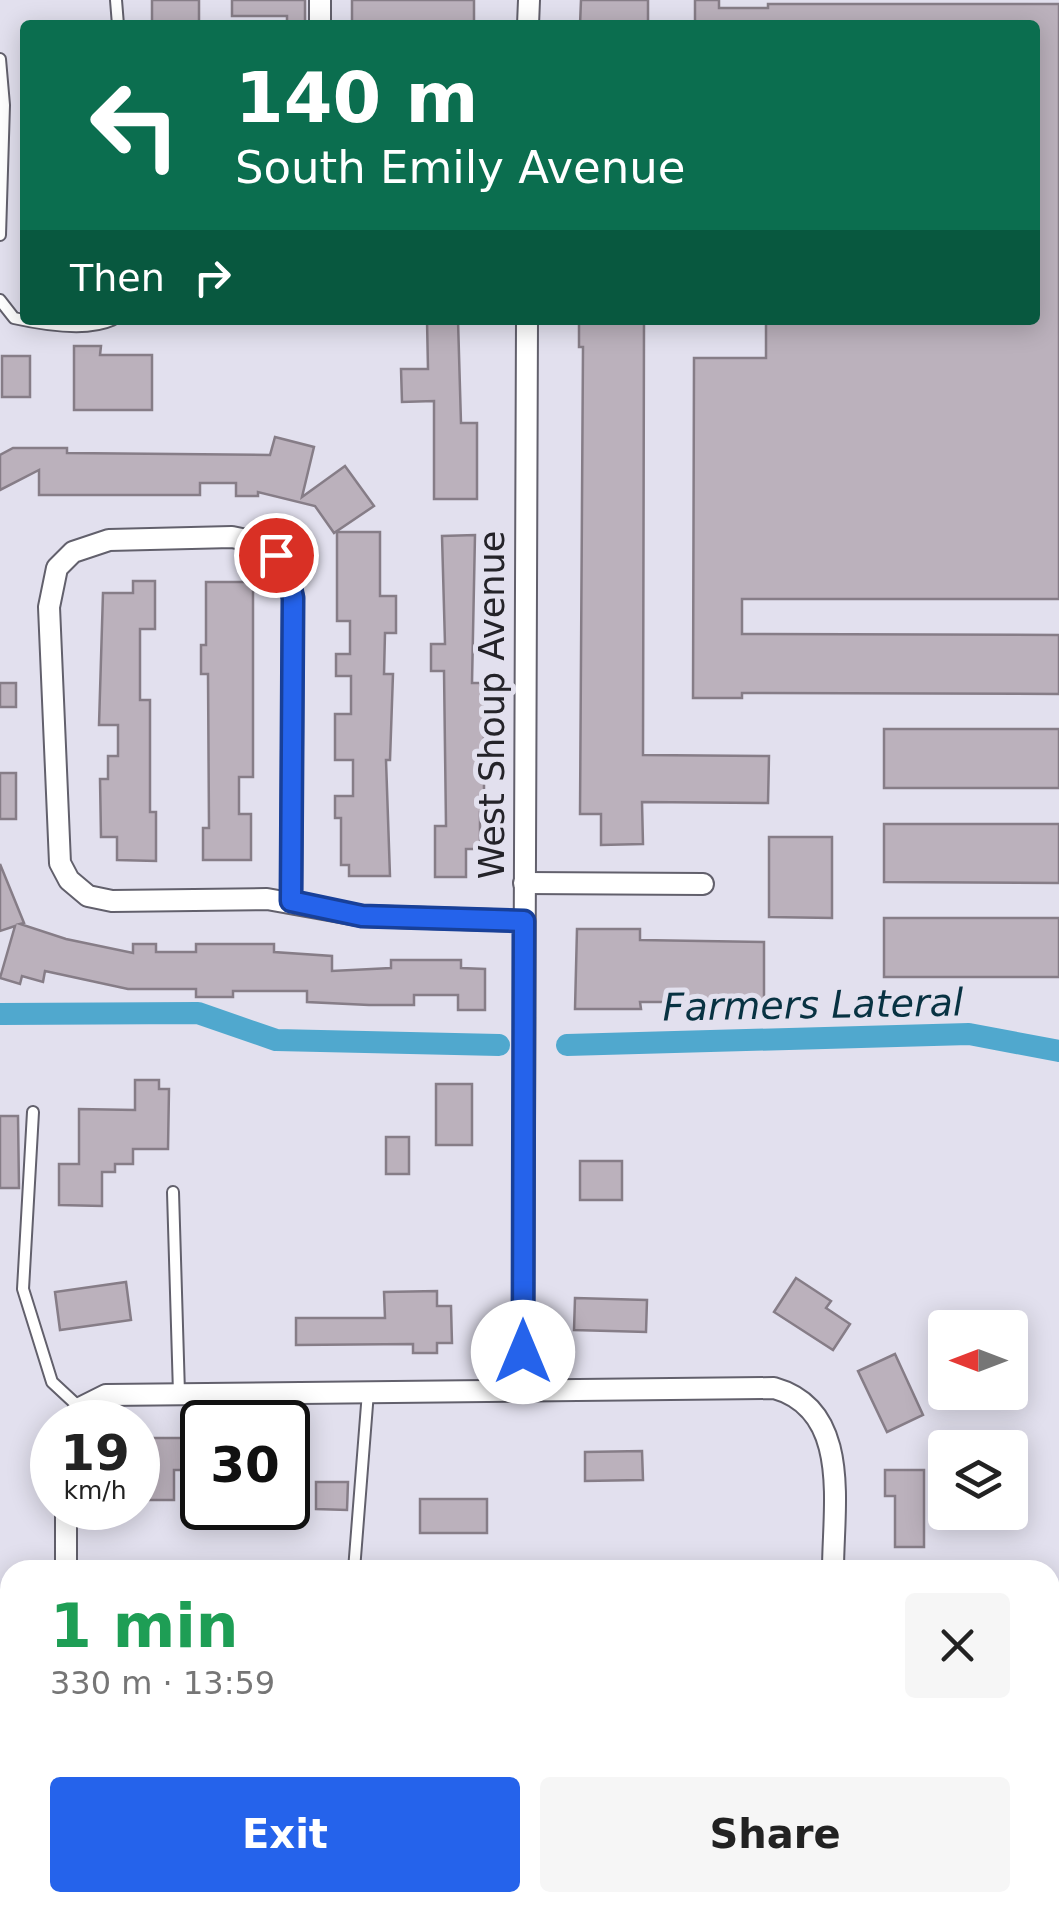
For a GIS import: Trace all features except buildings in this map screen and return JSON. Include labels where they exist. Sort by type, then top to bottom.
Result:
[{"type":"street","name":"West Shoup Avenue","points":[[523,1391],[527,325]]},
{"type":"street","points":[[291,901],[293,598],[288,575],[276,555],[256,542],[232,537],[109,540],[73,552],[56,568],[49,607],[56,713],[56,841],[69,880],[88,896],[112,901],[291,901],[362,916],[524,921]]},
{"type":"street","points":[[524,883],[703,884]]},
{"type":"street","points":[[98,1400],[106,1395],[774,1388],[794,1394],[812,1406],[833,1457],[833,1560]]},
{"type":"street","points":[[66,1530],[66,1560]]},
{"type":"lane","points":[[0,59],[4,105],[0,236]]},
{"type":"lane","points":[[0,300],[14,318],[20,319]]},
{"type":"lane","points":[[33,1112],[22,1289],[52,1382],[65,1400]]},
{"type":"lane","points":[[174,1192],[179,1394]]},
{"type":"lane","points":[[355,1560],[368,1392]]},
{"type":"waterway","name":"Farmers Lateral","points":[[0,1014],[198,1013],[276,1040],[499,1045]]},
{"type":"waterway","name":"Farmers Lateral","points":[[567,1045],[969,1034],[1059,1051]]},
{"type":"route","points":[[276,555],[288,575],[293,598],[291,901],[337,914],[524,921],[523,1352]]}]
